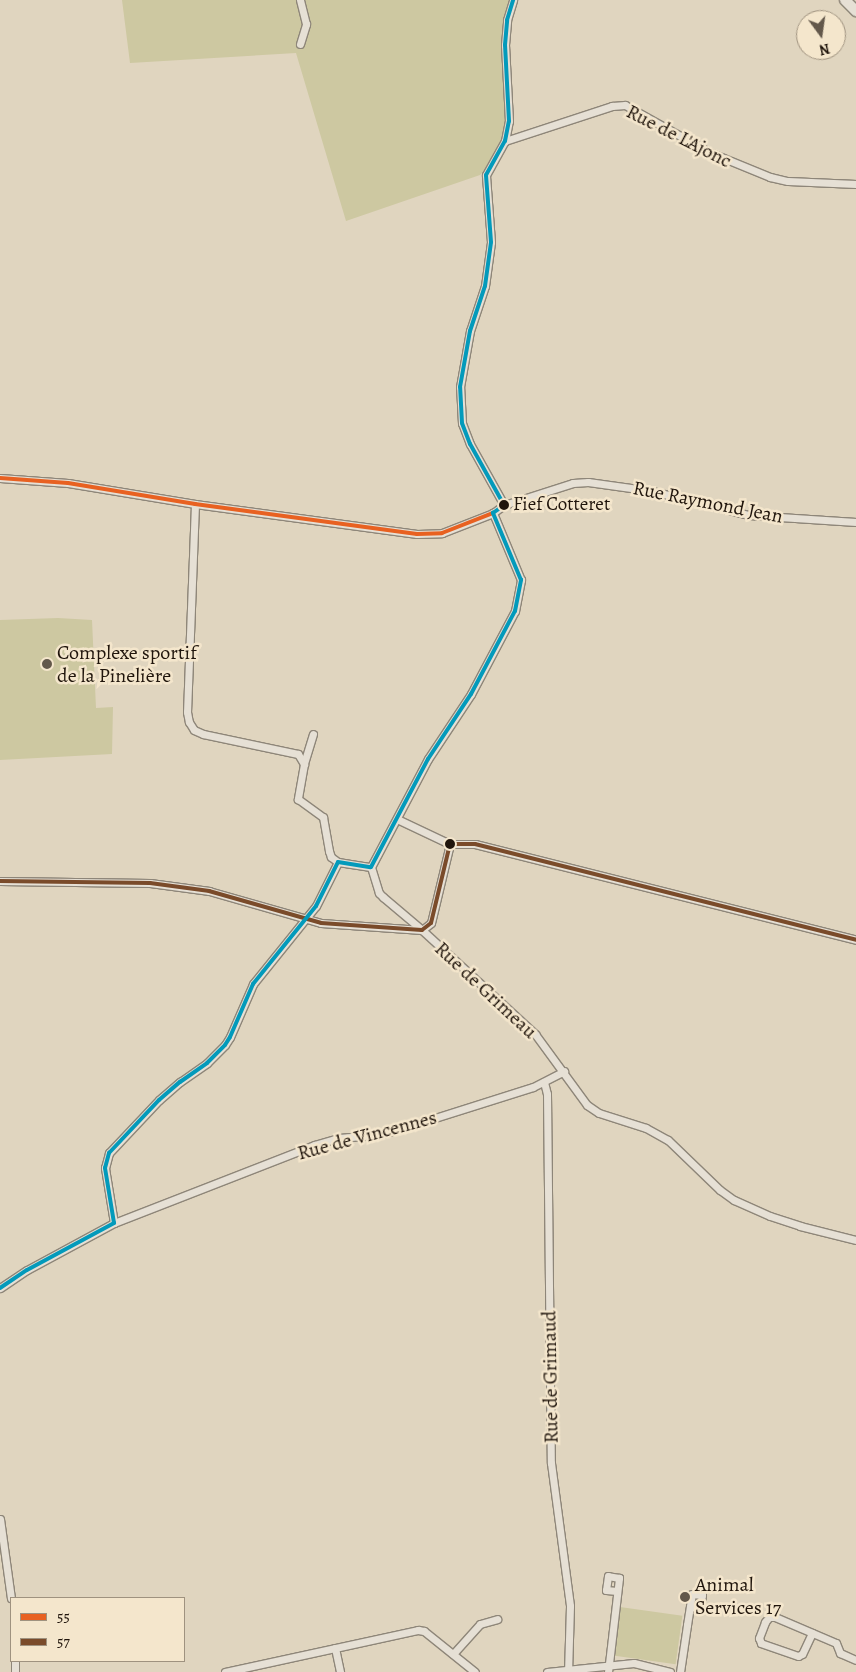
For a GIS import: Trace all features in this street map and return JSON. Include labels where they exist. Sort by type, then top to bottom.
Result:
[{"type":"street","points":[[300,0],[306,24],[300,44]]},
{"type":"street","points":[[504,505],[470,444],[462,423],[460,386],[470,331],[485,286],[491,242],[486,176],[505,141],[509,121],[505,45],[507,20],[513,0]]},
{"type":"street","points":[[844,0],[856,11]]},
{"type":"street","name":"Rue de L'Ajonc","points":[[505,141],[612,106],[625,106],[709,152],[754,172],[788,181],[856,184]]},
{"type":"street","name":"Rue Raymond Jean","points":[[0,478],[68,483],[195,504],[418,534],[442,533],[493,513],[504,505],[572,483],[588,482],[652,491],[748,515],[856,522]]},
{"type":"street","points":[[195,504],[188,722],[194,730],[203,734],[298,754],[304,764]]},
{"type":"street","points":[[312,734],[304,764],[298,799],[323,816],[331,856],[338,862],[371,867],[428,760],[471,694],[515,611],[521,580],[493,513]]},
{"type":"street","points":[[397,819],[450,844],[475,844],[856,940]]},
{"type":"street","points":[[0,881],[150,883],[209,892],[305,920],[334,924],[422,930],[431,924],[450,844]]},
{"type":"street","points":[[114,1223],[105,1168],[109,1153],[159,1100],[207,1063],[225,1045],[253,984],[316,906],[338,862]]},
{"type":"street","name":"Rue de Grimeau","points":[[371,867],[379,892],[383,897],[422,930],[535,1034],[564,1070],[587,1105],[599,1113],[646,1128],[668,1140],[720,1190],[734,1200],[770,1216],[800,1226],[856,1240]]},
{"type":"street","name":"Rue de Vincennes","points":[[0,1288],[27,1270],[114,1223],[314,1145],[339,1138],[377,1135],[400,1129],[544,1082],[564,1070]]},
{"type":"street","name":"Rue de Grimaud","points":[[544,1082],[547,1094],[551,1463],[570,1606],[568,1671]]},
{"type":"street","points":[[0,1518],[11,1597]]},
{"type":"street","points":[[608,1668],[617,1591]]},
{"type":"street","points":[[680,1672],[690,1607]]},
{"type":"street","points":[[812,1633],[802,1654],[798,1656],[761,1643],[759,1638],[769,1616],[775,1617],[836,1643],[840,1653],[856,1660]]},
{"type":"street","points":[[453,1654],[480,1624],[497,1619]]},
{"type":"street","points":[[225,1672],[246,1670],[418,1630],[424,1631],[474,1672]]},
{"type":"street","points":[[335,1648],[340,1672]]},
{"type":"street","points":[[547,1672],[608,1668],[634,1663],[670,1672]]},
{"type":"shaded area","points":[[122,0],[513,0],[507,20],[509,121],[494,161],[480,175],[346,221],[296,53],[130,63]]},
{"type":"shaded area","name":"Complexe sportif de la Pinelière","points":[[58,618],[92,620],[96,708],[113,707],[112,754],[0,760],[0,620]]},
{"type":"shaded area","points":[[620,1607],[682,1616],[676,1664],[613,1656]]},
{"type":"transit line","points":[[0,1288],[27,1270],[114,1223],[105,1168],[109,1153],[159,1100],[207,1063],[225,1045],[253,984],[316,906],[338,862],[371,867],[428,759],[471,694],[515,611],[521,580],[493,513],[504,505],[470,444],[462,423],[460,387],[470,331],[485,286],[491,242],[486,175],[505,141],[509,121],[505,45],[507,20],[513,0]]},
{"type":"transit line","name":"55","points":[[0,478],[68,483],[195,504],[417,534],[442,533],[493,513]]},
{"type":"transit line","name":"57","points":[[0,881],[150,883],[209,891],[321,923],[422,930],[431,923],[450,844],[475,844],[856,940]]},
{"type":"place","name":"Fief Cotteret","points":[[504,505]]},
{"type":"place","name":"Complexe sportif de la Pinelière","points":[[47,664]]},
{"type":"place","name":"Animal Services 17","points":[[685,1597]]}]
